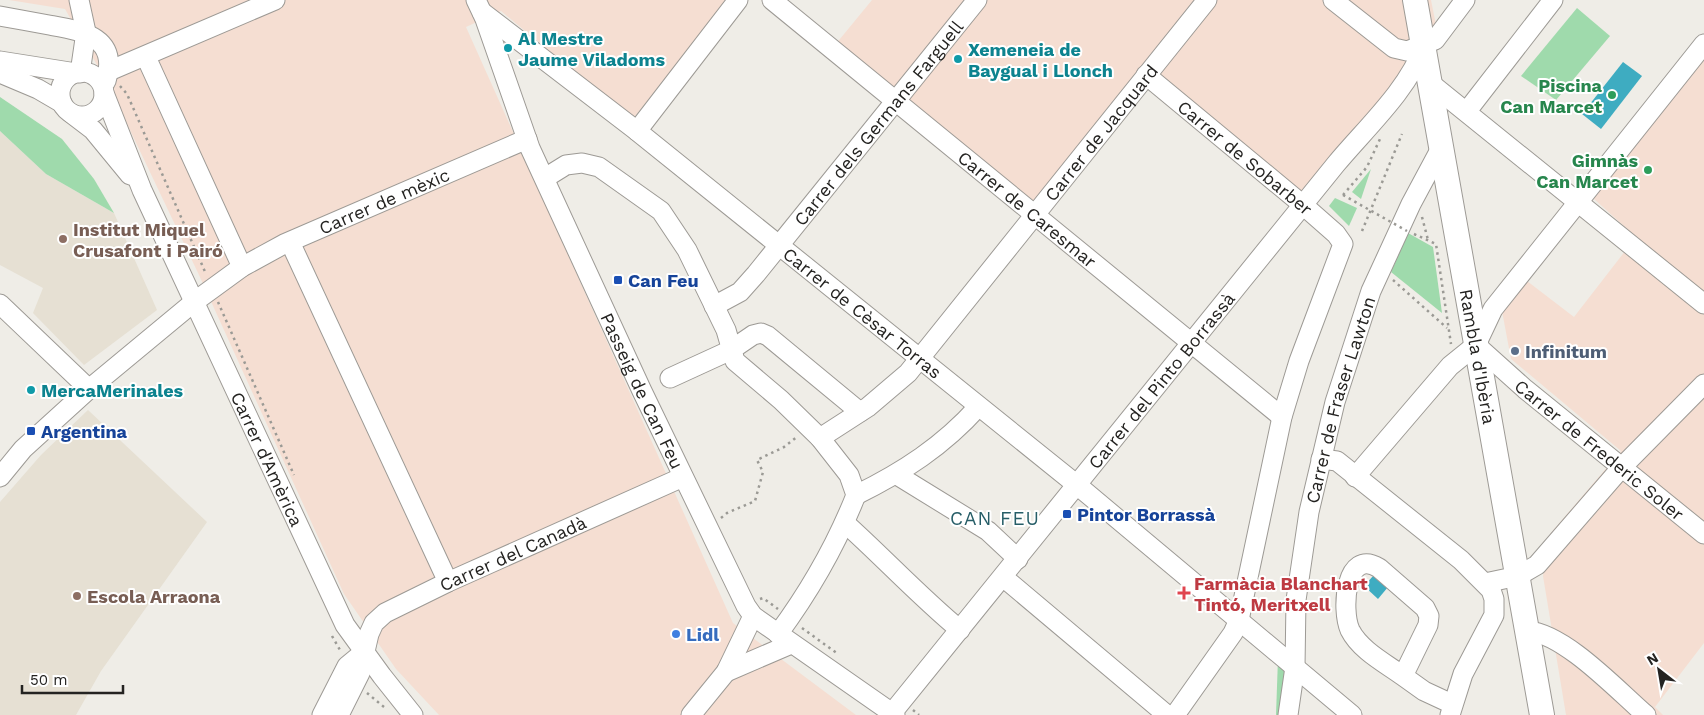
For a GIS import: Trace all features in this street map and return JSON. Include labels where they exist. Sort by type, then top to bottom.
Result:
[{"type":"main road","name":"Rambla d'Ibèria","points":[[1415,0],[1542,715]]},
{"type":"street","points":[[0,16],[86,32],[106,50],[109,71],[103,100],[97,111],[80,116],[67,108],[61,88],[64,81],[78,73],[86,32],[79,0]]},
{"type":"street","points":[[109,71],[146,57],[275,0]]},
{"type":"street","points":[[637,131],[738,0]]},
{"type":"street","name":"Carrer de Caresmar","points":[[772,0],[1282,417]]},
{"type":"street","name":"Carrer dels Germans Farguell","points":[[714,306],[740,292],[977,0]]},
{"type":"street","name":"Carrer de Jacquard","points":[[814,432],[860,412],[897,384],[1207,0]]},
{"type":"street","points":[[1333,0],[1394,48],[1408,51],[1435,40],[1465,0]]},
{"type":"street","points":[[1466,111],[1553,0]]},
{"type":"street","name":"Carrer de Cèsar Torras","points":[[479,6],[1077,485],[1239,620]]},
{"type":"street","name":"Passeig de Can Feu","points":[[479,6],[527,139],[544,178],[708,530],[753,616],[894,714]]},
{"type":"street","points":[[1355,477],[1454,363],[1476,345],[1493,309],[1704,44]]},
{"type":"street","name":"Carrer del Pinto Borrassà","points":[[894,714],[1077,485],[1412,74],[1424,46]]},
{"type":"street","points":[[146,57],[242,267]]},
{"type":"street","points":[[0,61],[94,76],[100,82],[104,91]]},
{"type":"street","name":"Carrer d'Amèrica","points":[[0,73],[38,89],[67,108],[93,130],[142,190]]},
{"type":"street","name":"Carrer de Sobarber","points":[[1146,75],[1304,205],[1342,240],[1342,248],[1299,361],[1282,417]]},
{"type":"street","points":[[1430,83],[1704,304]]},
{"type":"street","name":"Carrer d'Amèrica","points":[[104,91],[142,190],[345,625],[413,715]]},
{"type":"street","name":"Carrer de mèxic","points":[[0,477],[23,449],[90,388],[194,302],[242,267],[290,242],[527,139]]},
{"type":"street","name":"Carrer de Fraser Lawton","points":[[1288,715],[1294,667],[1296,600],[1309,512],[1348,358],[1371,291],[1411,204],[1441,148]]},
{"type":"street","points":[[544,178],[566,165],[582,163],[598,167],[660,210],[687,250],[726,330],[735,361],[781,400],[814,432],[849,475],[856,495],[845,523],[790,618],[785,639],[726,672]]},
{"type":"street","points":[[290,242],[448,582]]},
{"type":"street","points":[[0,304],[90,388]]},
{"type":"street","points":[[642,391],[731,350],[760,332],[768,336],[860,412]]},
{"type":"street","name":"Carrer de Frederic Soler","points":[[1476,345],[1525,389],[1704,534]]},
{"type":"street","points":[[1485,583],[1518,576],[1537,565],[1554,548],[1622,468],[1704,384]]},
{"type":"street","points":[[856,495],[897,475],[934,448],[978,407]]},
{"type":"street","points":[[1175,715],[1223,648],[1239,620],[1282,417]]},
{"type":"street","points":[[1321,459],[1337,461],[1462,560],[1485,583],[1494,599],[1494,616],[1463,674],[1451,710],[1403,676],[1356,640],[1350,628],[1345,604],[1350,577],[1354,569],[1363,564],[1372,564],[1379,568],[1425,608],[1429,616],[1428,625],[1403,676]]},
{"type":"street","points":[[897,475],[988,531],[1018,558]]},
{"type":"street","name":"Carrer del Canadà","points":[[322,715],[364,652],[374,623],[385,613],[448,582],[683,476]]},
{"type":"street","points":[[845,523],[879,553],[930,605],[960,630]]},
{"type":"street","points":[[1003,577],[1166,715]]},
{"type":"street","points":[[691,715],[726,672],[753,616]]},
{"type":"street","points":[[1239,620],[1352,715]]},
{"type":"street","points":[[1491,622],[1526,623],[1548,635],[1570,650],[1646,715]]},
{"type":"street","name":"Carrer del Canadà","points":[[339,715],[353,671]]},
{"type":"path","points":[[109,71],[127,94],[297,481]]},
{"type":"path","points":[[1384,132],[1367,167],[1343,195],[1407,231],[1436,244],[1454,363]]},
{"type":"path","points":[[1362,230],[1402,134]]},
{"type":"path","points":[[1424,224],[1428,240]]},
{"type":"path","points":[[1381,270],[1448,329]]},
{"type":"path","points":[[708,530],[727,513],[755,501],[763,472],[757,460],[814,432]]},
{"type":"path","points":[[330,632],[369,696],[386,708]]},
{"type":"shaded area","points":[[9,0],[729,0],[632,120],[501,11],[466,27],[733,623],[856,715],[439,715],[396,669],[344,594],[199,275],[109,86],[65,9]]},
{"type":"shaded area","points":[[872,0],[1431,0],[1439,40],[1309,201],[1140,70],[1032,206],[835,45]]},
{"type":"shaded area","points":[[1704,59],[1704,643],[1655,707],[1663,715],[1566,715],[1543,576],[1550,534],[1621,451],[1511,359],[1502,311],[1527,281],[1574,317],[1636,237],[1593,198]]},
{"type":"shaded area","name":"Institut Miquel Crusafont i Pairó","points":[[0,131],[46,174],[114,213],[157,310],[84,365],[33,313],[43,288],[0,265]]},
{"type":"shaded area","name":"Escola Arraona","points":[[88,410],[207,522],[101,671],[76,715],[0,715],[0,502],[41,455]]},
{"type":"green space","points":[[1577,8],[1610,36],[1556,100],[1521,76]]},
{"type":"green space","points":[[0,97],[62,139],[94,179],[114,213],[46,174],[0,131]]},
{"type":"green space","points":[[1371,169],[1361,199],[1352,192]]},
{"type":"green space","points":[[1335,198],[1357,208],[1349,226],[1329,206]]},
{"type":"green space","points":[[1408,233],[1433,247],[1442,313],[1391,272]]},
{"type":"green space","points":[[1278,658],[1297,688],[1282,715],[1276,715]]},
{"type":"water","name":"Piscina Can Marcet","points":[[1623,62],[1642,76],[1601,129],[1582,114]]},
{"type":"water","points":[[1374,575],[1388,587],[1378,599],[1364,586]]},
{"type":"place","name":"Al Mestre Jaume Viladoms","points":[[508,48]]},
{"type":"place","name":"Xemeneia de Baygual i Llonch","points":[[958,59]]},
{"type":"place","name":"Piscina Can Marcet","points":[[1612,95]]},
{"type":"place","name":"Gimnàs Can Marcet","points":[[1648,170]]},
{"type":"place","name":"Institut Miquel Crusafont i Pairó","points":[[63,239]]},
{"type":"place","name":"Can Feu","points":[[618,280]]},
{"type":"place","name":"Infinitum","points":[[1515,351]]},
{"type":"place","name":"MercaMerinales","points":[[31,390]]},
{"type":"place","name":"Argentina","points":[[31,431]]},
{"type":"place","name":"Pintor Borrassà","points":[[1067,514]]},
{"type":"place","name":"Farmàcia Blanchart Tintó, Meritxell","points":[[1184,593]]},
{"type":"place","name":"Escola Arraona","points":[[77,596]]},
{"type":"place","name":"Lidl","points":[[676,634]]},
{"type":"district","name":"CAN FEU","points":[[995,518]]}]
